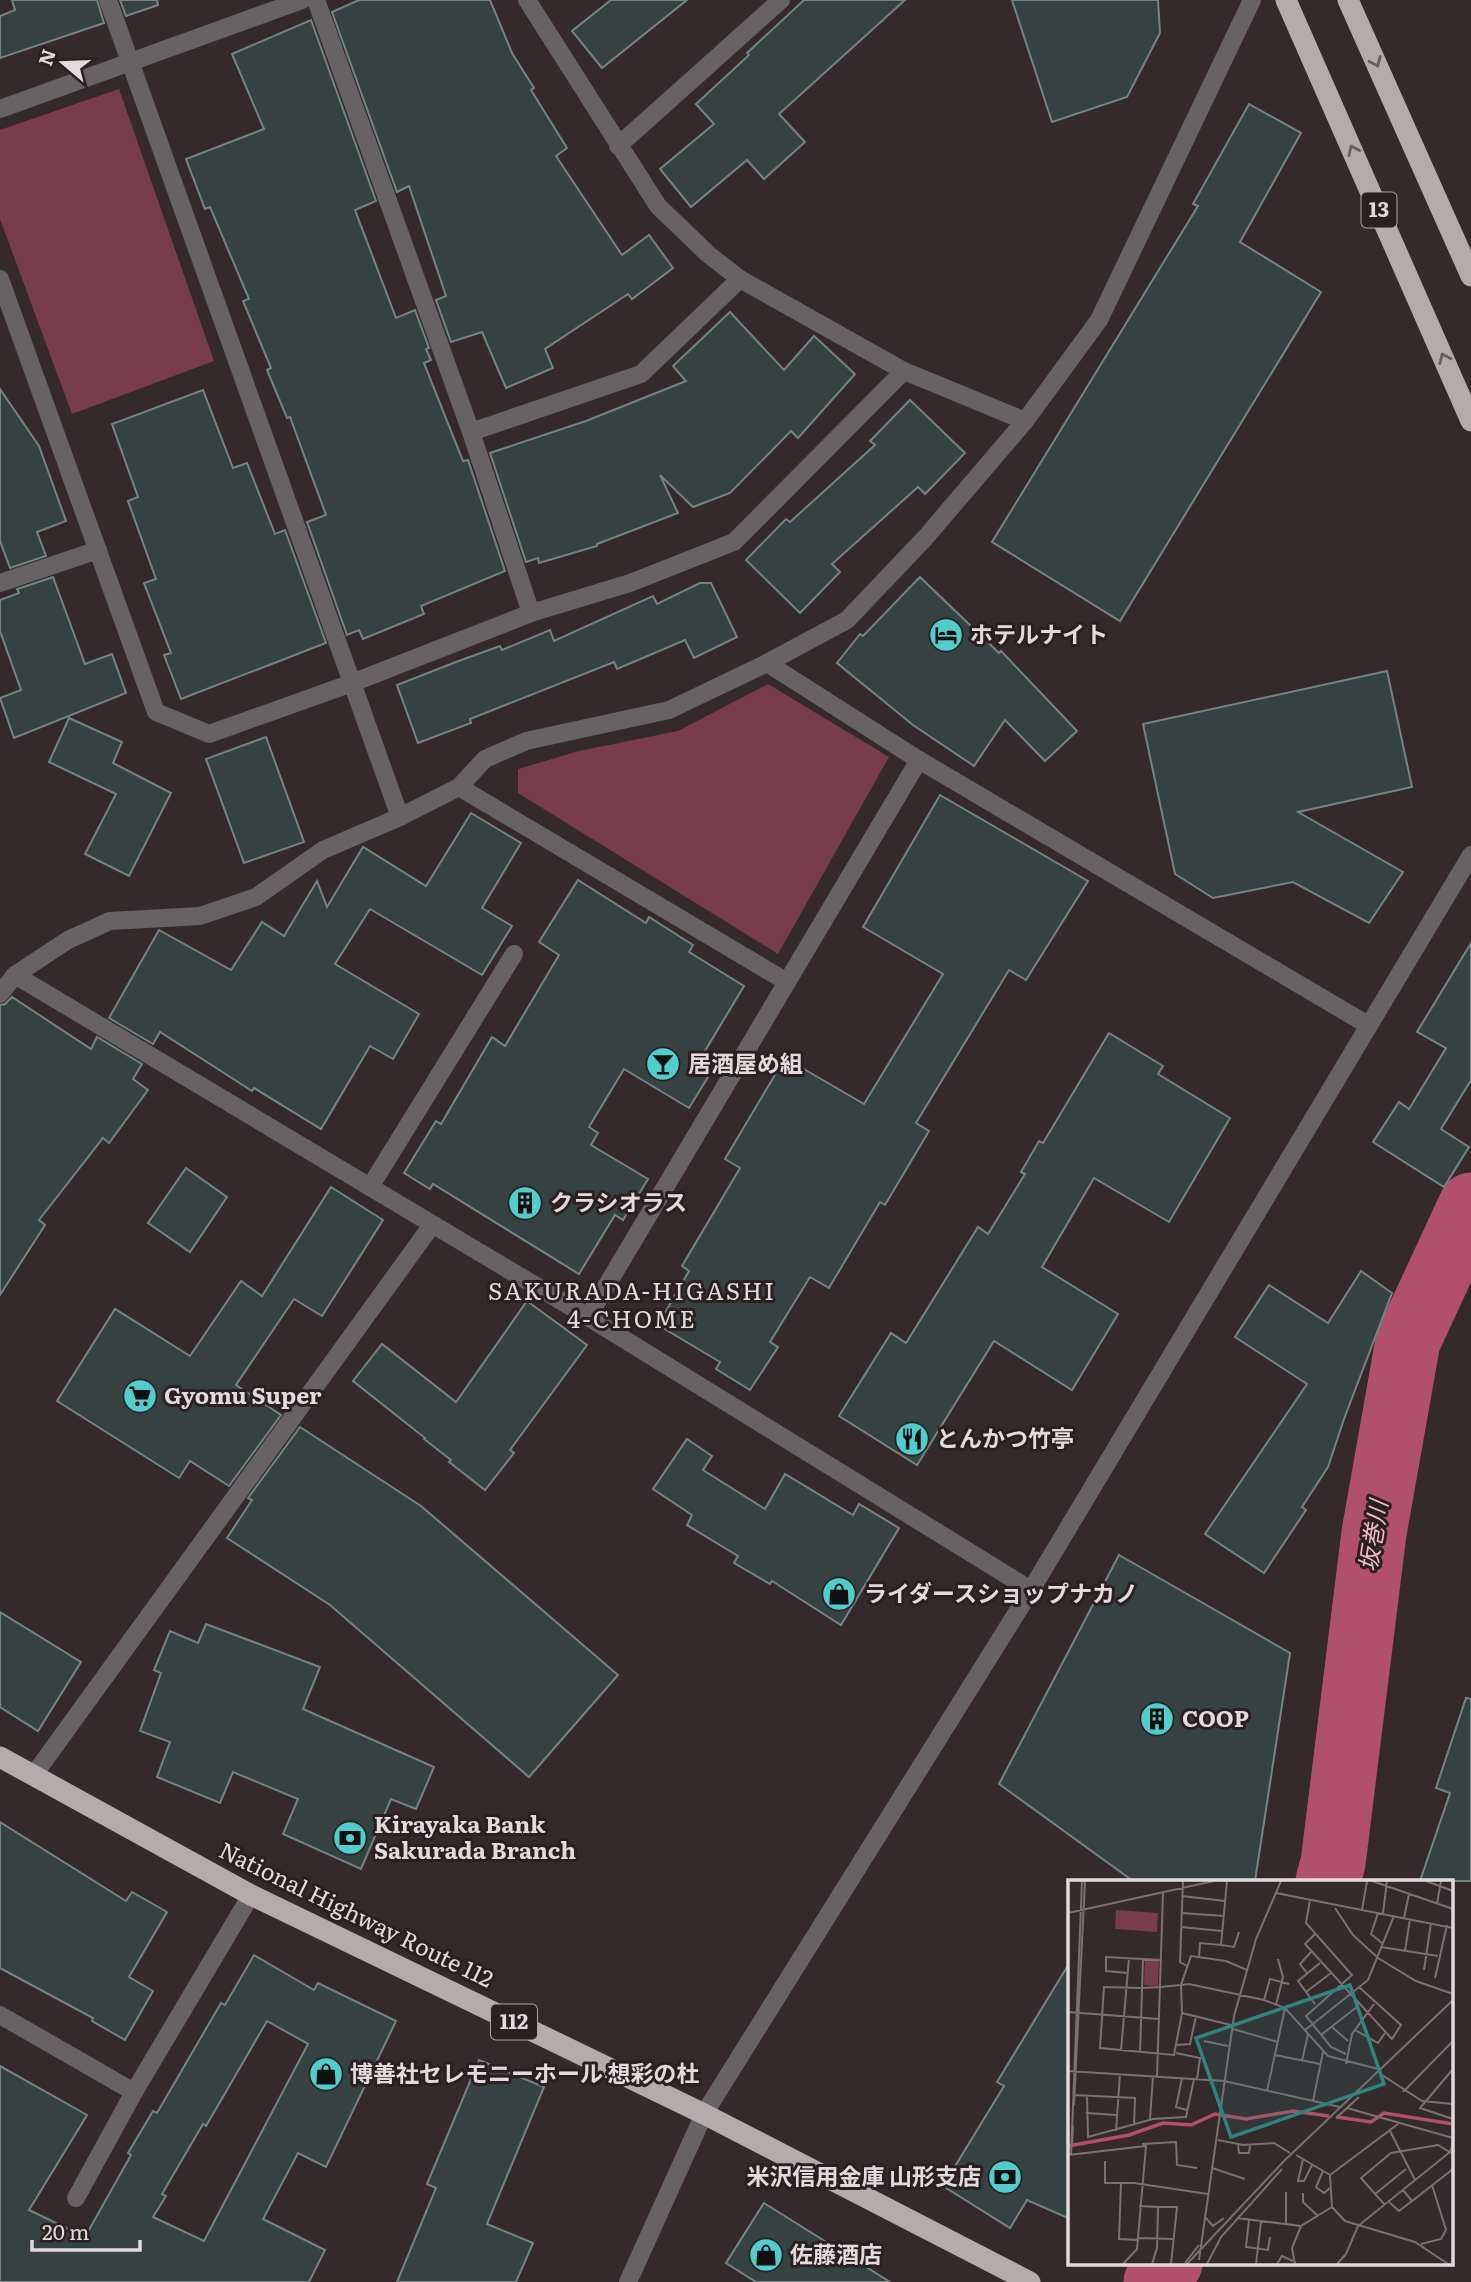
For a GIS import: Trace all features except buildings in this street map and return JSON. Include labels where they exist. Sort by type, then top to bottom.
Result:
[{"type":"highway","name":"13","points":[[1286,0],[1471,421]]},
{"type":"highway","name":"13","points":[[1348,0],[1471,276]]},
{"type":"highway","name":"National Highway Route 112","points":[[0,1757],[251,1895],[704,2113],[1030,2282]]},
{"type":"street","points":[[108,0],[400,817]]},
{"type":"street","points":[[0,109],[131,64],[302,0]]},
{"type":"street","points":[[316,0],[471,432],[531,613]]},
{"type":"street","points":[[527,0],[658,206],[709,255],[740,279],[904,371],[1026,421]]},
{"type":"street","points":[[618,146],[781,0]]},
{"type":"street","points":[[0,994],[15,975],[68,940],[110,921],[200,916],[256,897],[323,850],[400,817],[459,787],[485,759],[526,741],[669,710],[767,663],[846,620],[925,538],[1026,421],[1099,320],[1252,0]]},
{"type":"street","points":[[0,279],[156,712],[209,734],[352,683],[531,613],[630,583],[734,542],[904,371]]},
{"type":"street","points":[[471,432],[641,374],[740,279]]},
{"type":"street","points":[[0,583],[98,550]]},
{"type":"street","points":[[767,663],[919,760],[1368,1025]]},
{"type":"street","points":[[588,1317],[919,760]]},
{"type":"street","points":[[459,787],[787,982]]},
{"type":"street","points":[[628,2282],[704,2113],[1031,1590],[1471,855]]},
{"type":"street","points":[[370,1187],[514,954]]},
{"type":"street","points":[[15,975],[588,1317],[1031,1590]]},
{"type":"street","points":[[33,1776],[432,1225]]},
{"type":"street","points":[[76,2199],[134,2092],[251,1895]]},
{"type":"street","points":[[0,2015],[134,2092]]},
{"type":"shaded area","points":[[119,89],[214,361],[72,414],[0,219],[0,130]]},
{"type":"shaded area","points":[[768,684],[889,757],[778,954],[518,793],[518,769],[579,751],[678,731]]},
{"type":"waterway","name":"坂巻川","points":[[1328,1880],[1333,1863],[1374,1533],[1408,1341],[1471,1205]]},
{"type":"waterway","name":"坂巻川","points":[[1156,2282],[1169,2264]]},
{"type":"place","name":"ホテルナイト","points":[[946,635]]},
{"type":"place","name":"居酒屋め組","points":[[663,1064]]},
{"type":"place","name":"クラシオラス","points":[[525,1203]]},
{"type":"place","name":"Gyomu Super","points":[[140,1396]]},
{"type":"place","name":"とんかつ竹亭","points":[[912,1439]]},
{"type":"place","name":"ライダースショップナカノ","points":[[839,1594]]},
{"type":"place","name":"COOP","points":[[1157,1719]]},
{"type":"place","name":"Kirayaka Bank Sakurada Branch","points":[[350,1838]]},
{"type":"place","name":"博善社セレモニーホール 想彩の杜","points":[[326,2074]]},
{"type":"place","name":"米沢信用金庫 山形支店","points":[[1005,2177]]},
{"type":"place","name":"佐藤酒店","points":[[766,2255]]},
{"type":"district","name":"SAKURADA-HIGASHI 4-CHOME","points":[[632,1306]]}]
